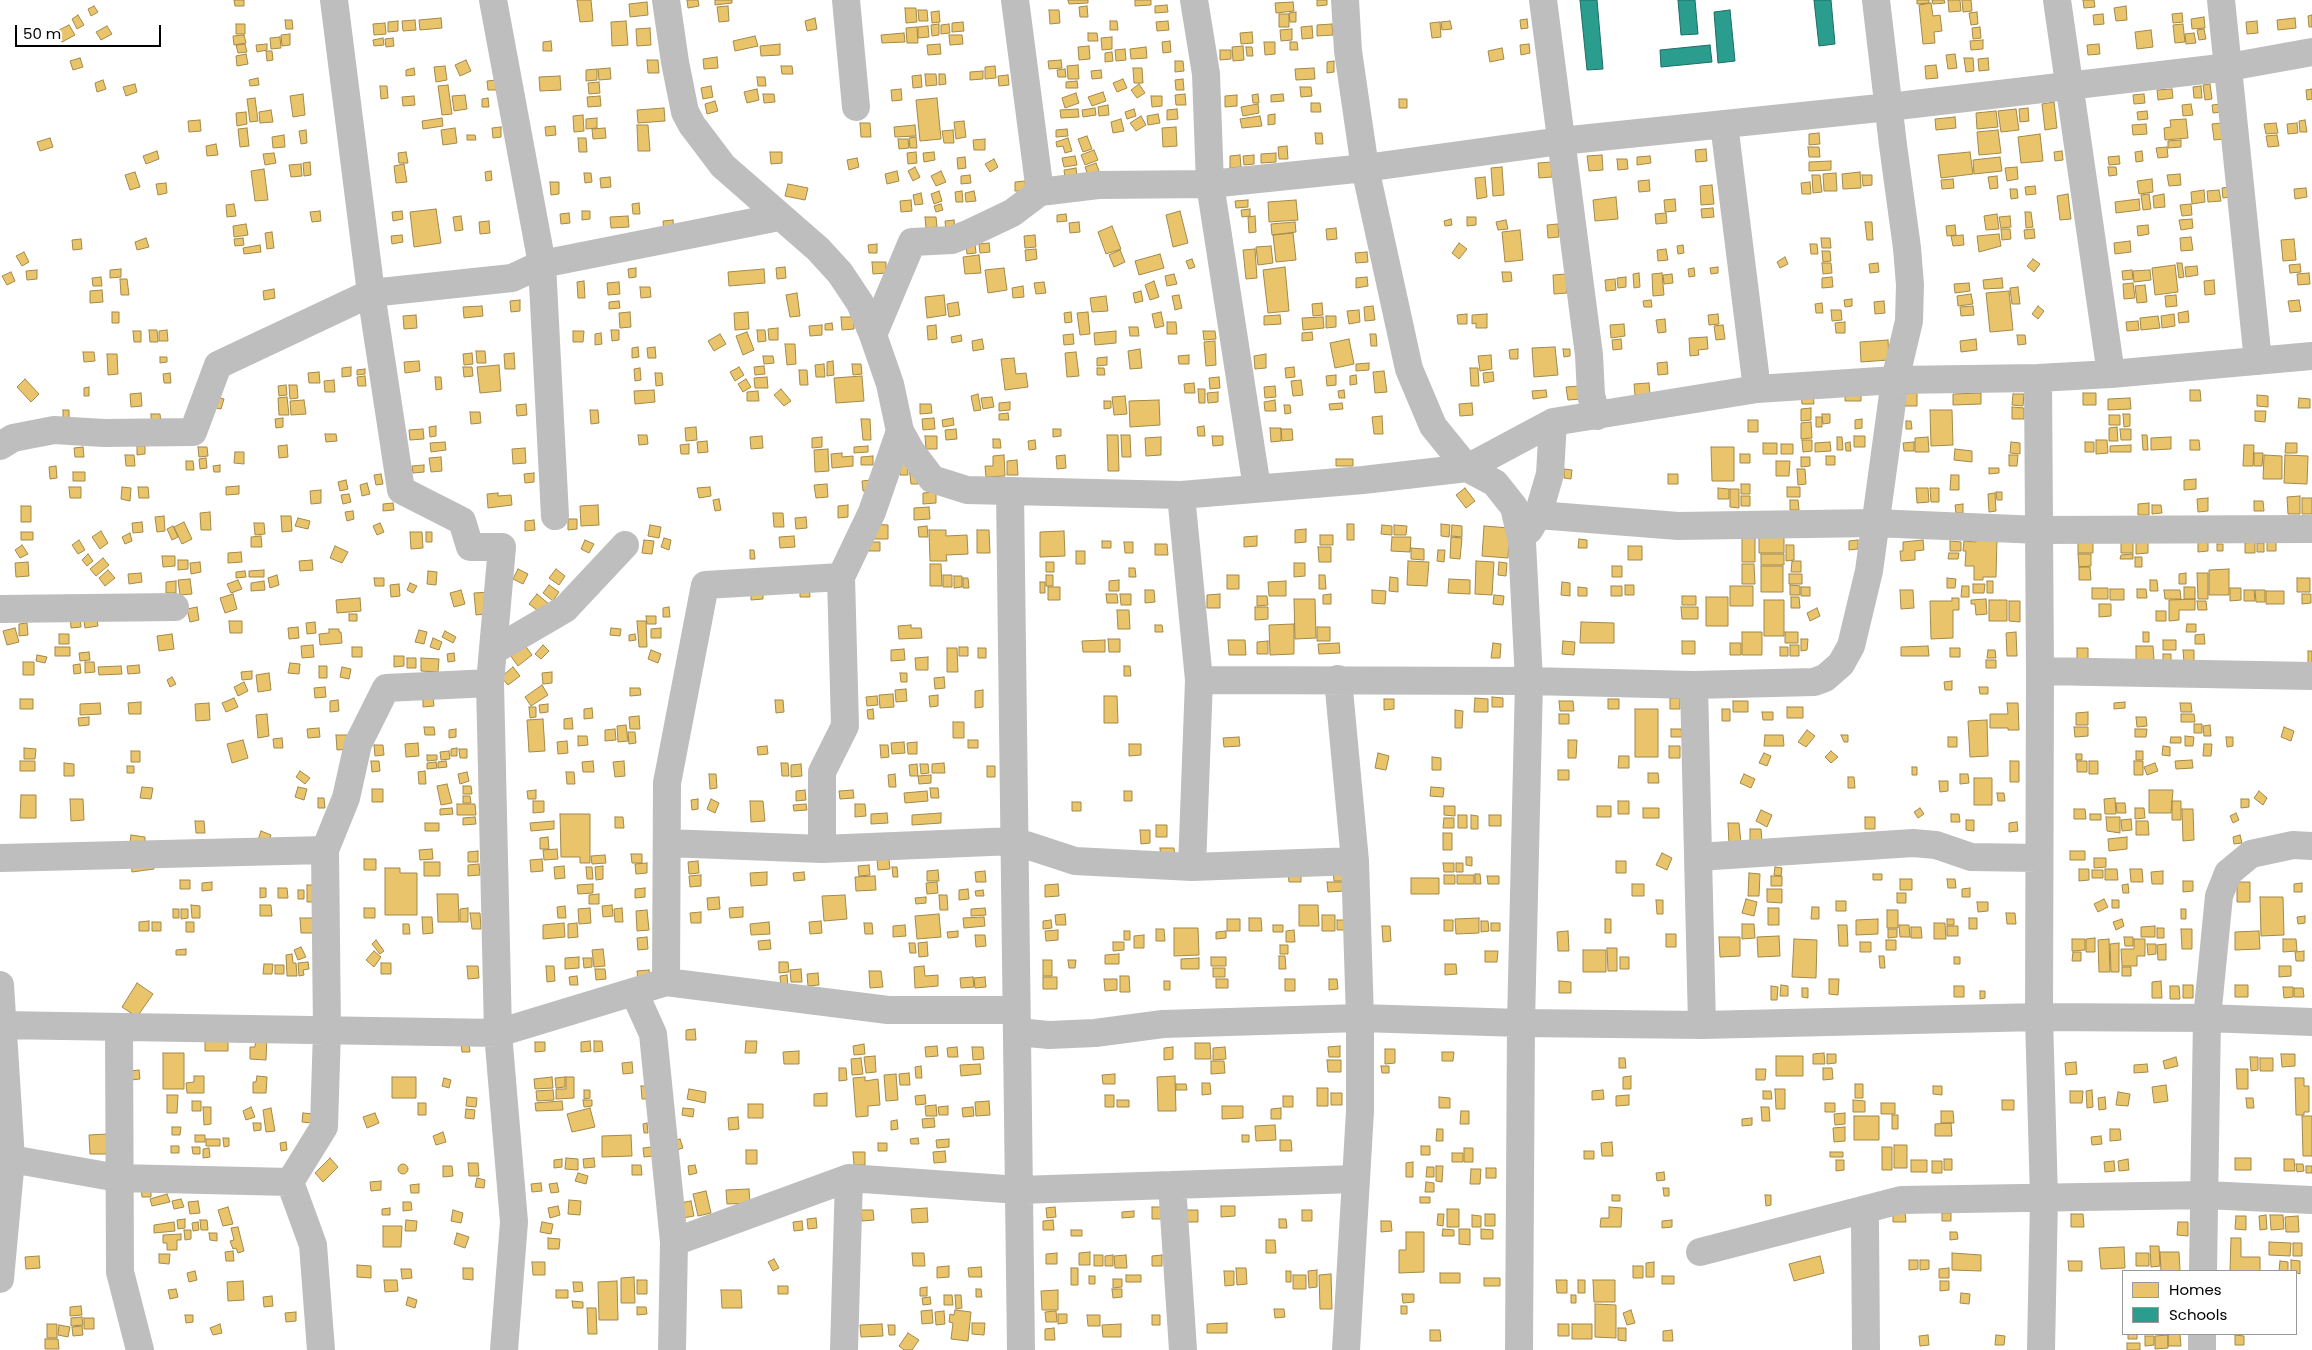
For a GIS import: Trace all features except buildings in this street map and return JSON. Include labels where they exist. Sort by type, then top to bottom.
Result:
[{"type":"street","points":[[334,0],[371,293],[401,490],[462,521],[470,547],[502,546],[490,683],[498,1033],[514,1222],[504,1350]]},
{"type":"street","points":[[493,0],[542,264],[555,516]]},
{"type":"street","points":[[666,0],[685,112],[692,125],[723,166],[779,217],[818,249],[840,273],[860,303],[890,384],[900,430],[918,463],[932,479],[967,490],[1181,495],[1363,480],[1467,468],[1553,422],[1757,390],[1895,380],[2038,378],[2112,374],[2312,356]]},
{"type":"street","points":[[846,0],[856,107]]},
{"type":"street","points":[[1015,0],[1040,192]]},
{"type":"street","points":[[1194,0],[1206,74],[1210,184],[1257,488]]},
{"type":"street","points":[[1345,0],[1348,51],[1365,168],[1409,368],[1433,426],[1467,468],[1495,483],[1507,496],[1514,507],[1522,542],[1529,681],[1522,1023],[1519,1350]]},
{"type":"street","points":[[1543,0],[1589,355],[1591,395],[1597,416]]},
{"type":"street","points":[[1200,680],[1529,681],[1694,686],[1814,682],[1825,678],[1840,664],[1851,646],[1870,571],[1874,523],[1895,380],[1909,321],[1910,285],[1876,0]]},
{"type":"street","points":[[2057,0],[2112,374]]},
{"type":"street","points":[[2221,0],[2258,361]]},
{"type":"street","points":[[873,335],[912,242],[952,240],[970,233],[1012,213],[1040,192],[1098,185],[1210,184],[1365,168],[1561,141],[1889,107],[2229,67],[2312,52]]},
{"type":"street","points":[[1724,124],[1757,390]]},
{"type":"street","points":[[0,446],[13,438],[54,430],[104,433],[193,432],[218,365],[371,293],[512,278],[542,264],[779,217]]},
{"type":"street","points":[[2038,378],[2040,530],[2039,1017],[2044,1198],[2041,1350]]},
{"type":"street","points":[[1522,542],[1538,515],[1550,474],[1553,422]]},
{"type":"street","points":[[822,849],[822,772],[845,726],[841,577],[872,512],[900,430]]},
{"type":"street","points":[[1010,491],[1021,1350]]},
{"type":"street","points":[[1181,495],[1200,680],[1192,867]]},
{"type":"street","points":[[1538,515],[1678,526],[1874,523],[2040,530],[2312,529]]},
{"type":"street","points":[[493,651],[565,609],[625,545]]},
{"type":"street","points":[[666,982],[667,783],[705,585],[841,577]]},
{"type":"street","points":[[0,609],[175,607]]},
{"type":"street","points":[[2040,672],[2312,676]]},
{"type":"street","points":[[1338,680],[1355,861],[1360,1018],[1360,1111],[1346,1350]]},
{"type":"street","points":[[290,1182],[324,1127],[327,1030],[325,850],[346,798],[358,744],[386,688],[490,683]]},
{"type":"street","points":[[1694,686],[1702,1025]]},
{"type":"street","points":[[667,843],[822,849],[1014,841],[1076,861],[1192,867],[1355,861]]},
{"type":"street","points":[[1698,856],[1913,843],[1936,845],[1971,858],[2039,858]]},
{"type":"street","points":[[2204,1270],[2207,1018],[2219,896],[2228,873],[2251,854],[2293,845],[2312,846]]},
{"type":"street","points":[[0,858],[325,850]]},
{"type":"street","points":[[2,1025],[498,1033],[666,982],[888,1010],[1016,1021],[1049,1035],[1095,1033],[1163,1024],[1360,1018],[1522,1023],[1702,1025],[2039,1017],[2207,1018],[2312,1022]]},
{"type":"street","points":[[0,985],[6,1160],[1,1263]]},
{"type":"street","points":[[634,992],[653,1034],[674,1242],[672,1350]]},
{"type":"street","points":[[119,1027],[118,1178],[120,1272],[140,1350]]},
{"type":"street","points":[[6,1160],[118,1178],[290,1182]]},
{"type":"street","points":[[674,1242],[849,1178],[1020,1190],[1355,1179]]},
{"type":"street","points":[[844,1350],[849,1178]]},
{"type":"street","points":[[290,1182],[313,1245],[321,1350]]},
{"type":"street","points":[[1172,1185],[1183,1350]]},
{"type":"street","points":[[1700,1252],[1863,1210],[1882,1203],[1901,1200],[2205,1195],[2312,1200]]},
{"type":"street","points":[[1863,1210],[1865,1223],[1866,1350]]},
{"type":"street","points":[[2202,1335],[2202,1350]]}]
